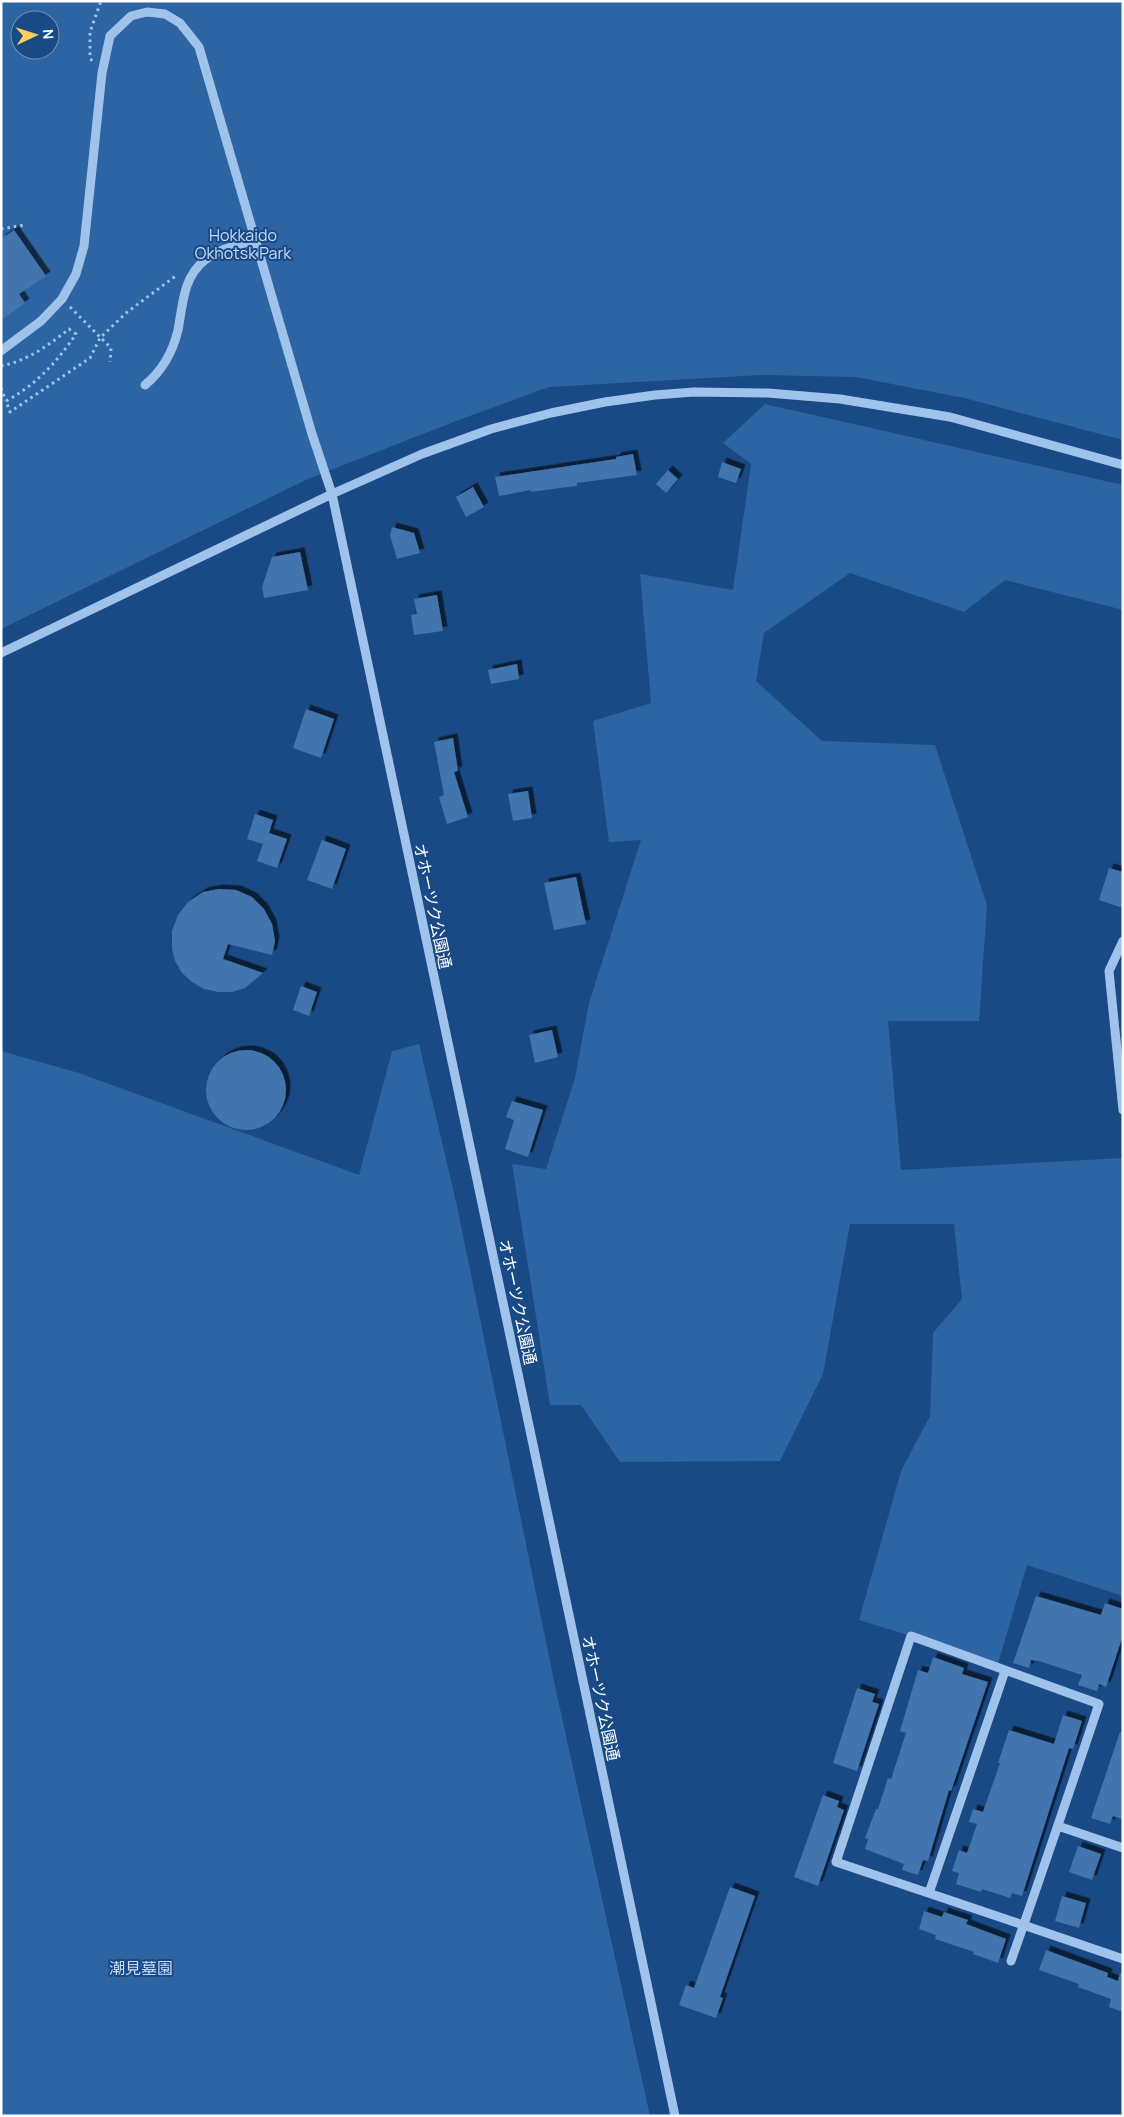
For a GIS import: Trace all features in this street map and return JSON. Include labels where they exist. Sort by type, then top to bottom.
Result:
[{"type":"street","name":"オホーツク公園通","points":[[1,351],[41,321],[62,299],[76,274],[84,246],[102,73],[110,36],[131,16],[147,12],[165,14],[180,23],[199,47],[332,494],[675,2116]]},
{"type":"street","points":[[145,385],[157,376],[169,356],[178,332],[182,300],[190,276],[205,260],[221,251],[255,240]]},
{"type":"street","points":[[1,652],[332,494],[422,454],[491,429],[551,413],[605,402],[694,392],[768,393],[840,399],[950,417],[1123,466]]},
{"type":"street","points":[[1123,941],[1109,970],[1123,1110]]},
{"type":"street","points":[[1011,1961],[1024,1925],[1058,1826],[1099,1704],[911,1636],[836,1862],[1024,1925],[1123,1959]]},
{"type":"street","points":[[929,1893],[1005,1671]]},
{"type":"street","points":[[1058,1826],[1123,1848]]},
{"type":"path","points":[[101,1],[90,32],[90,58],[102,73]]},
{"type":"path","points":[[1,229],[24,225]]},
{"type":"path","points":[[1,388],[10,412],[90,358],[100,338],[126,313],[155,294],[180,271]]},
{"type":"path","points":[[62,299],[110,348],[110,362]]},
{"type":"path","points":[[1,366],[31,356],[70,329],[76,334],[45,373],[22,392],[6,401]]},
{"type":"green space","name":"Hokkaido Okhotsk Park","points":[[1,1],[1123,1],[1123,440],[964,398],[856,377],[761,375],[549,387],[308,479],[1,629]]},
{"type":"green space","points":[[765,404],[1123,485],[1123,610],[1005,580],[964,612],[850,573],[764,633],[756,681],[822,741],[935,745],[987,905],[979,1021],[888,1021],[901,1170],[1123,1158],[1123,1596],[1027,1565],[997,1667],[911,1636],[859,1620],[901,1471],[930,1416],[933,1333],[962,1299],[954,1224],[850,1224],[823,1374],[780,1461],[620,1462],[581,1405],[550,1405],[512,1164],[546,1169],[575,1078],[589,1003],[641,840],[609,842],[593,721],[651,703],[640,574],[733,590],[751,464],[723,443]]},
{"type":"green space","name":"潮見墓園","points":[[419,1044],[457,1206],[555,1686],[650,2116],[1,2116],[1,1051],[79,1073],[359,1175],[392,1051]]},
{"type":"building","points":[[14,230],[46,276],[19,294],[25,303],[1,320],[1,239]]},
{"type":"building","points":[[633,454],[637,475],[577,483],[577,486],[531,492],[531,490],[499,496],[495,477],[616,459],[616,457]]},
{"type":"building","points":[[722,462],[741,469],[736,483],[718,477]]},
{"type":"building","points":[[668,470],[678,479],[666,493],[656,484]]},
{"type":"building","points":[[473,487],[484,507],[466,517],[456,497]]},
{"type":"building","points":[[392,527],[414,533],[420,553],[397,559],[390,535]]},
{"type":"building","points":[[300,552],[308,590],[264,598],[262,587],[272,557]]},
{"type":"building","points":[[437,595],[443,631],[414,635],[411,615],[417,614],[414,599]]},
{"type":"building","points":[[517,664],[519,679],[491,684],[488,670]]},
{"type":"building","points":[[306,709],[334,719],[321,758],[293,748]]},
{"type":"building","points":[[453,738],[458,771],[454,772],[468,817],[447,824],[439,797],[444,795],[434,742]]},
{"type":"building","points":[[528,791],[532,818],[513,821],[508,794]]},
{"type":"building","points":[[255,814],[273,820],[269,833],[287,839],[277,868],[257,861],[263,844],[247,839]]},
{"type":"building","points":[[322,840],[346,849],[332,889],[307,880]]},
{"type":"building","points":[[1109,868],[1123,872],[1123,908],[1099,900]]},
{"type":"building","points":[[576,877],[586,924],[554,930],[544,883]]},
{"type":"building","points":[[219,889],[236,890],[252,897],[264,909],[272,924],[275,941],[272,955],[228,944],[223,959],[263,973],[245,988],[232,992],[204,989],[192,982],[182,973],[175,961],[172,948],[172,931],[178,915],[188,902],[203,892]]},
{"type":"building","points":[[301,986],[317,992],[309,1016],[293,1010]]},
{"type":"building","points":[[552,1030],[558,1057],[535,1063],[529,1035]]},
{"type":"building","points":[[246,1050],[261,1053],[274,1062],[283,1075],[286,1090],[283,1105],[274,1118],[261,1127],[246,1130],[231,1127],[218,1118],[209,1105],[206,1090],[209,1075],[218,1062],[231,1053]]},
{"type":"building","points":[[512,1101],[543,1110],[528,1157],[505,1149],[514,1120],[506,1117]]},
{"type":"building","points":[[1036,1596],[1101,1615],[1105,1603],[1123,1609],[1123,1635],[1106,1687],[1099,1684],[1097,1691],[1078,1685],[1082,1675],[1039,1661],[1031,1660],[1029,1668],[1013,1663]]},
{"type":"building","points":[[933,1657],[964,1668],[962,1674],[988,1682],[951,1791],[949,1790],[928,1861],[923,1860],[918,1875],[902,1870],[904,1864],[865,1849],[868,1839],[865,1838],[876,1809],[878,1809],[888,1778],[891,1779],[906,1733],[900,1731],[918,1670],[928,1673]]},
{"type":"building","points":[[857,1688],[875,1694],[872,1702],[879,1704],[857,1771],[833,1763]]},
{"type":"building","points":[[1063,1715],[1082,1721],[1073,1749],[1069,1748],[1022,1896],[1012,1893],[1010,1898],[982,1889],[981,1892],[956,1884],[959,1873],[952,1871],[959,1850],[967,1853],[977,1824],[969,1822],[973,1809],[983,1812],[1009,1730],[1054,1744]]},
{"type":"building","points":[[1120,1732],[1123,1733],[1123,1819],[1113,1816],[1110,1824],[1091,1818]]},
{"type":"building","points":[[823,1795],[839,1801],[837,1807],[844,1810],[818,1886],[794,1877]]},
{"type":"building","points":[[1078,1846],[1101,1854],[1092,1880],[1069,1872]]},
{"type":"building","points":[[730,1887],[755,1896],[720,1997],[723,1998],[716,2018],[679,2005],[686,1985],[694,1988]]},
{"type":"building","points":[[1062,1896],[1086,1903],[1079,1928],[1055,1921]]},
{"type":"building","points":[[924,1911],[942,1917],[944,1912],[968,1920],[966,1924],[1006,1939],[998,1963],[973,1954],[974,1952],[935,1939],[936,1935],[919,1929]]},
{"type":"building","points":[[1046,1950],[1108,1973],[1107,1977],[1118,1981],[1120,1973],[1123,1973],[1123,2012],[1109,2007],[1111,1999],[1078,1987],[1079,1984],[1039,1970]]}]
